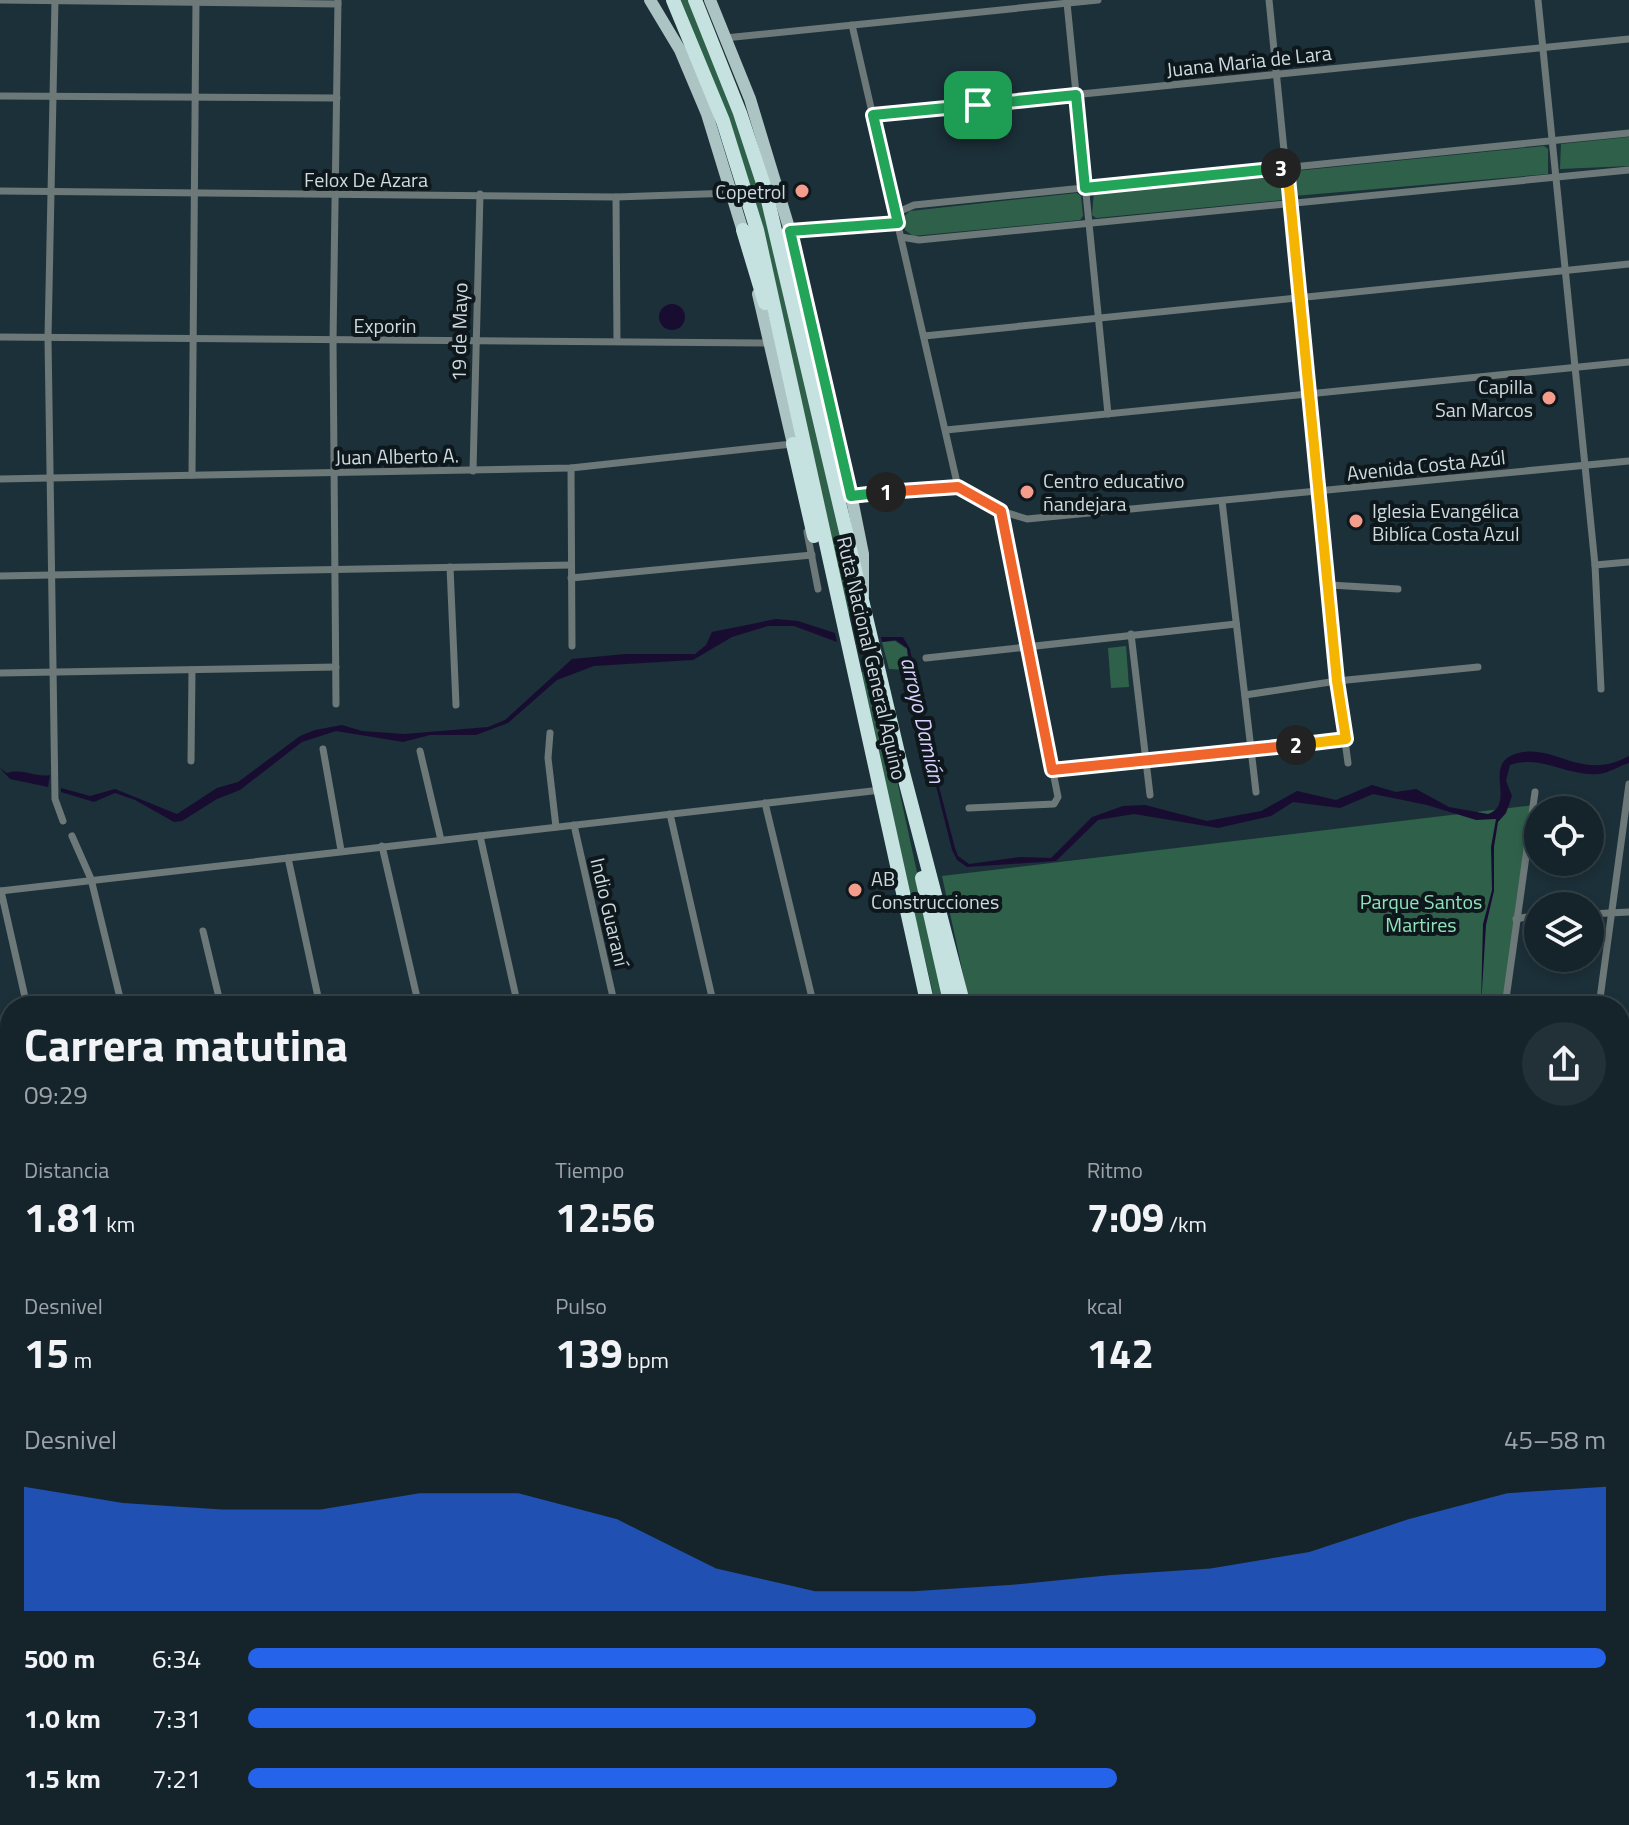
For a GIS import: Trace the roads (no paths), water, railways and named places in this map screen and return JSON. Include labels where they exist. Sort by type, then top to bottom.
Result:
[{"type":"highway","name":"Ruta Nacional General Aquino","points":[[673,0],[723,121],[750,204],[787,358],[855,686],[926,996]]},
{"type":"highway","name":"Ruta Nacional General Aquino","points":[[695,0],[740,113],[775,227],[899,757],[961,996]]},
{"type":"highway","points":[[743,230],[787,358]]},
{"type":"highway","points":[[791,444],[814,537],[830,568]]},
{"type":"highway","points":[[899,757],[909,824],[949,996]]},
{"type":"main road","points":[[650,0],[686,64],[733,193],[791,444]]},
{"type":"main road","points":[[710,0],[759,127],[790,231],[863,554],[863,599]]},
{"type":"main road","points":[[822,366],[844,515]]},
{"type":"street","points":[[0,0],[338,2],[333,341],[336,704]]},
{"type":"street","points":[[55,0],[48,338],[49,478],[55,799],[63,821]]},
{"type":"street","points":[[725,38],[1098,0]]},
{"type":"street","points":[[1269,0],[1330,585],[1337,681],[1348,763]]},
{"type":"street","points":[[1538,0],[1595,565],[1601,689]]},
{"type":"street","points":[[192,475],[196,1]]},
{"type":"street","points":[[1067,3],[1108,414]]},
{"type":"street","points":[[851,496],[958,487],[852,25]]},
{"type":"street","name":"Juana Maria de Lara","points":[[873,115],[1629,39]]},
{"type":"street","points":[[0,96],[337,98]]},
{"type":"street","points":[[896,213],[914,205],[1629,133]]},
{"type":"street","points":[[901,237],[919,240],[1629,170]]},
{"type":"street","name":"Felox De Azara","points":[[0,191],[616,197],[733,193]]},
{"type":"street","name":"19 de Mayo","points":[[473,471],[480,194]]},
{"type":"street","points":[[616,197],[617,341]]},
{"type":"street","points":[[790,231],[898,223]]},
{"type":"street","points":[[924,336],[1629,264]]},
{"type":"street","name":"Exporin","points":[[0,337],[770,343]]},
{"type":"street","points":[[946,430],[1629,362]]},
{"type":"street","points":[[791,444],[818,589]]},
{"type":"street","name":"Juan Alberto A.","points":[[0,479],[571,468],[791,444]]},
{"type":"street","name":"Avenida Costa Azúl","points":[[958,487],[1001,511],[1027,519],[1629,461]]},
{"type":"street","points":[[571,468],[572,646]]},
{"type":"street","points":[[1222,501],[1256,792]]},
{"type":"street","points":[[969,808],[1054,804],[1058,797],[1001,511]]},
{"type":"street","points":[[571,578],[812,555]]},
{"type":"street","points":[[1595,565],[1629,562]]},
{"type":"street","points":[[0,576],[571,565]]},
{"type":"street","points":[[450,567],[456,705]]},
{"type":"street","points":[[1330,585],[1398,589]]},
{"type":"street","points":[[926,658],[1236,624]]},
{"type":"street","points":[[1131,634],[1150,795]]},
{"type":"street","points":[[0,673],[336,667]]},
{"type":"street","points":[[1245,695],[1337,681],[1478,667]]},
{"type":"street","points":[[191,761],[192,670]]},
{"type":"street","points":[[550,733],[548,758],[556,827]]},
{"type":"street","points":[[1052,770],[1346,739]]},
{"type":"street","points":[[323,749],[341,850]]},
{"type":"street","points":[[420,751],[441,840]]},
{"type":"street","points":[[1600,996],[1629,784]]},
{"type":"street","points":[[25,996],[1,891],[881,790]]},
{"type":"street","points":[[1506,996],[1535,792]]},
{"type":"street","points":[[765,803],[812,996]]},
{"type":"street","points":[[670,814],[712,996]]},
{"type":"street","name":"Indio Guaraní","points":[[574,825],[613,996]]},
{"type":"street","points":[[72,836],[91,879],[120,996]]},
{"type":"street","points":[[480,836],[516,996]]},
{"type":"street","points":[[382,846],[417,996]]},
{"type":"street","points":[[288,858],[318,996]]},
{"type":"street","points":[[1604,913],[1629,912]]},
{"type":"street","points":[[1516,919],[1524,918]]},
{"type":"street","points":[[203,931],[219,996]]},
{"type":"water","points":[[672,304],[681,308],[685,317],[681,326],[672,330],[663,326],[659,317],[663,308]]},
{"type":"water","points":[[776,619],[798,621],[835,633],[837,642],[794,626],[768,626],[732,637],[693,660],[594,666],[557,680],[508,723],[476,735],[430,735],[403,742],[336,731],[302,742],[240,790],[217,799],[182,821],[174,822],[135,800],[115,793],[94,802],[61,792],[61,788],[90,796],[115,789],[177,814],[217,788],[238,782],[300,736],[315,730],[342,725],[362,731],[404,734],[488,727],[505,720],[572,659],[625,654],[695,654],[706,645],[712,632]]},
{"type":"water","name":"arroyo Damián","points":[[881,637],[903,637],[910,649],[927,741],[955,848],[958,856],[969,864],[1020,857],[1051,858],[1092,817],[1123,806],[1145,805],[1207,821],[1261,811],[1297,791],[1336,800],[1372,785],[1396,792],[1416,789],[1449,807],[1488,814],[1500,802],[1501,767],[1506,759],[1515,754],[1529,751],[1596,765],[1629,756],[1629,763],[1599,774],[1533,762],[1510,765],[1506,781],[1512,796],[1506,813],[1498,822],[1494,847],[1494,891],[1486,925],[1481,996],[1483,924],[1492,890],[1491,847],[1496,819],[1476,820],[1427,805],[1373,794],[1340,808],[1293,802],[1271,816],[1218,828],[1134,814],[1098,820],[1056,861],[967,867],[957,860],[952,850],[933,774],[924,755],[907,648],[896,640],[882,642]]},
{"type":"water","points":[[0,768],[7,773],[50,775],[48,787],[10,779]]},
{"type":"place","name":"Copetrol","points":[[802,191]]},
{"type":"place","name":"Capilla San Marcos","points":[[1549,398]]},
{"type":"place","name":"Centro educativo ñandejara","points":[[1027,492]]},
{"type":"place","name":"Iglesia Evangélica Biblíca Costa Azul","points":[[1356,521]]},
{"type":"place","name":"AB Construcciones","points":[[855,890]]},
{"type":"park label","name":"Parque Santos Martires","points":[[1421,912]]}]
